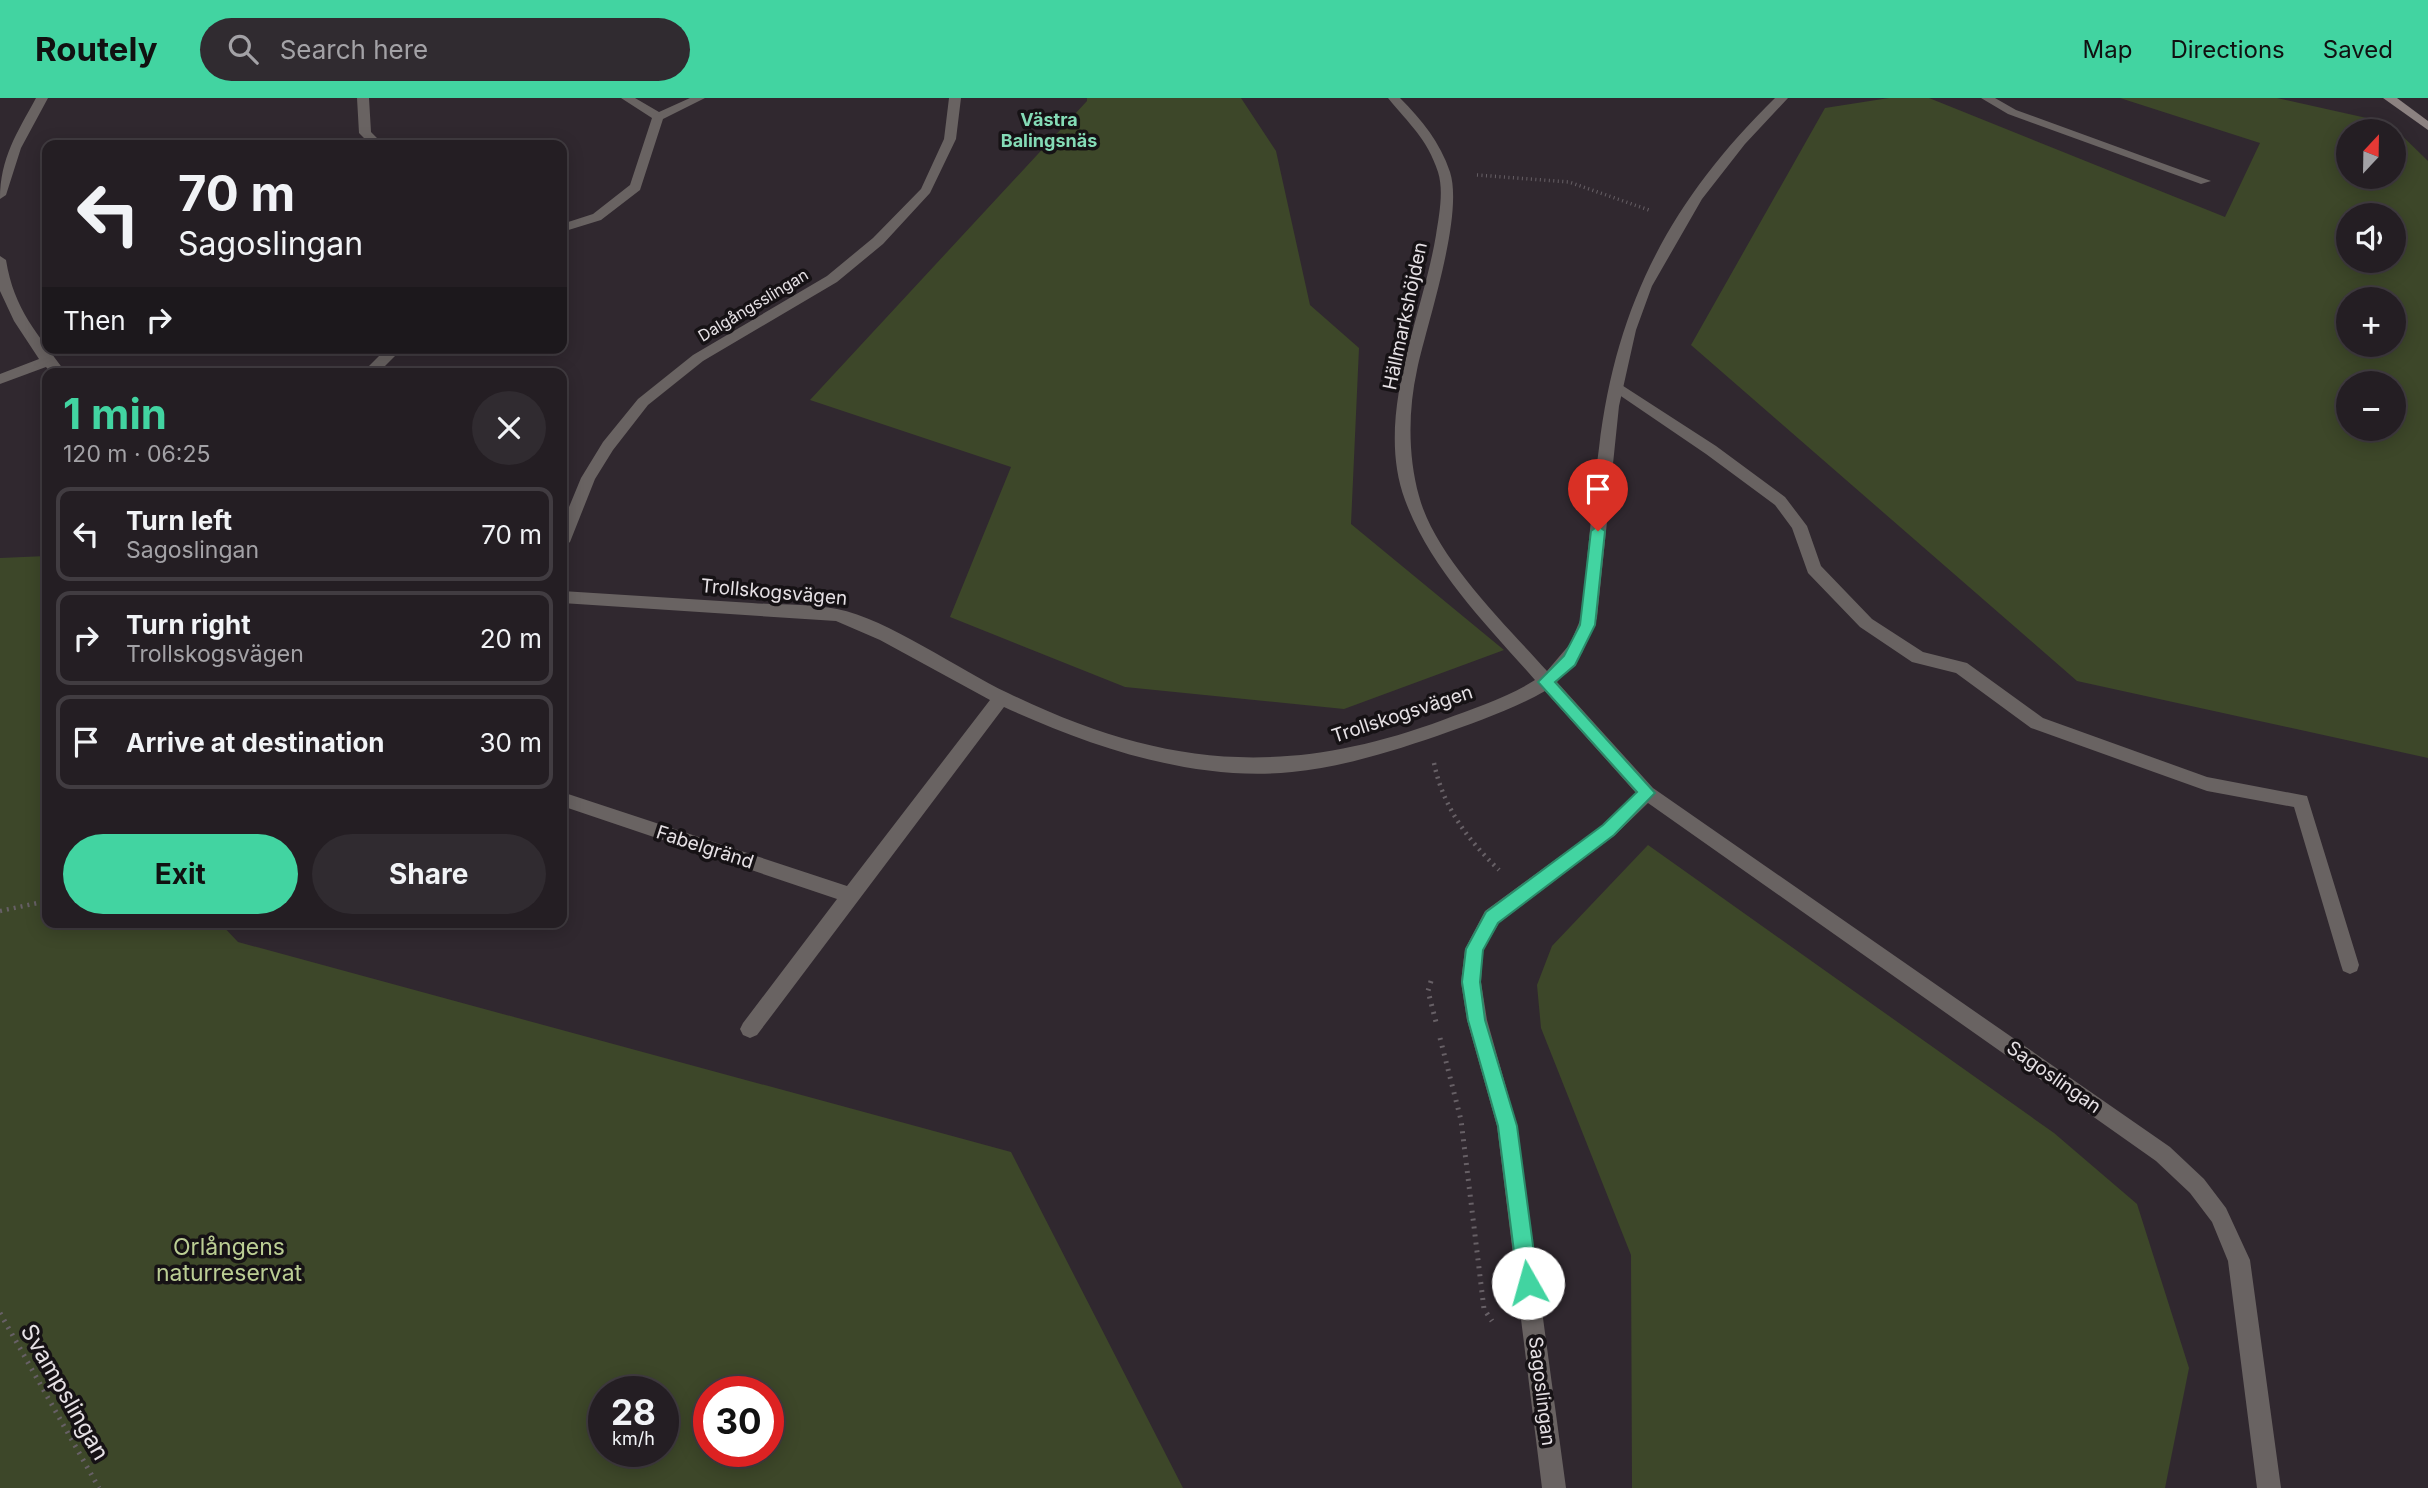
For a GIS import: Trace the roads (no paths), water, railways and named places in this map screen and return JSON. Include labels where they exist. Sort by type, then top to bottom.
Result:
[{"type":"main road","points":[[2389,98],[2428,126]]},
{"type":"street","points":[[0,195],[15,148],[42,98]]},
{"type":"street","points":[[363,98],[365,133],[373,140]]},
{"type":"street","points":[[626,98],[658,117]]},
{"type":"street","points":[[567,226],[597,216],[636,187],[658,117],[699,98]]},
{"type":"street","name":"Dalgångsslingan","points":[[567,530],[588,478],[608,446],[643,402],[698,358],[832,279],[878,240],[926,190],[950,139],[956,98]]},
{"type":"street","name":"Hällmarkshöjden","points":[[1394,98],[1425,131],[1445,174],[1446,212],[1440,250],[1409,373],[1402,446],[1412,499],[1437,551],[1485,613],[1546,682]]},
{"type":"street","name":"Trollskogsvägen","points":[[567,597],[837,615],[867,625],[902,642],[961,678],[1001,698],[1075,729],[1164,755],[1206,763],[1251,767],[1332,759],[1385,746],[1456,722],[1546,682],[1570,660],[1587,625],[1594,586],[1608,425],[1636,310],[1655,266],[1682,222],[1723,164],[1782,98]]},
{"type":"street","points":[[1987,98],[2012,112],[2205,181]]},
{"type":"street","points":[[0,260],[1,270],[19,317],[42,352]]},
{"type":"street","points":[[43,354],[54,368]]},
{"type":"street","points":[[374,368],[390,354]]},
{"type":"street","points":[[0,379],[48,361]]},
{"type":"street","points":[[1617,387],[1711,450],[1780,501],[1799,526],[1814,569],[1866,623],[1918,657],[1961,668],[2037,723],[2207,783],[2301,802],[2350,965]]},
{"type":"street","name":"Sagoslingan","points":[[1546,682],[1647,793],[2163,1154],[2197,1186],[2219,1215],[2239,1260],[2254,1356],[2269,1488]]},
{"type":"street","points":[[750,1029],[1001,698]]},
{"type":"street","name":"Sagoslingan","points":[[1554,1488],[1507,1126],[1477,1020],[1471,982],[1474,949],[1492,917],[1609,830],[1647,793]]},
{"type":"street","name":"Fabelgränd","points":[[567,801],[849,895]]},
{"type":"district","name":"Västra Balingsnäs","points":[[1049,129]]},
{"type":"park label","name":"Orlångens naturreservat","points":[[229,1260]]}]
